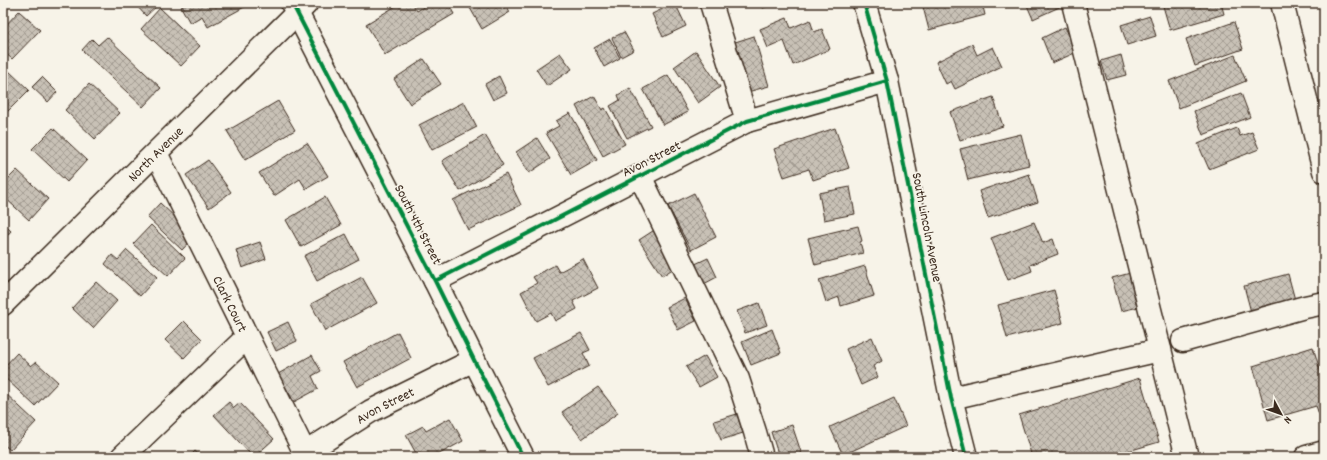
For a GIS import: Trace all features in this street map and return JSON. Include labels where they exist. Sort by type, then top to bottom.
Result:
[{"type":"street","points":[[711,3],[747,121]]},
{"type":"street","name":"South Lincoln Avenue","points":[[864,3],[887,81],[951,398],[966,457]]},
{"type":"street","points":[[1073,3],[1187,457]]},
{"type":"street","points":[[1282,3],[1315,97],[1324,171]]},
{"type":"street","name":"North Avenue","points":[[3,304],[156,153],[299,6]]},
{"type":"street","name":"South 4th Street","points":[[299,6],[523,457]]},
{"type":"street","name":"Avon Street","points":[[435,281],[747,121],[887,81]]},
{"type":"street","name":"Clark Court","points":[[156,153],[248,336],[304,456]]},
{"type":"street","points":[[640,176],[738,379],[762,457]]},
{"type":"street","points":[[1183,341],[1324,303]]},
{"type":"street","points":[[122,457],[248,336]]},
{"type":"street","points":[[951,398],[1160,350]]},
{"type":"street","name":"Avon Street","points":[[304,456],[371,411],[474,360]]},
{"type":"street","points":[[1306,457],[1324,452]]},
{"type":"building","points":[[134,3],[160,3],[146,16]]},
{"type":"building","points":[[189,3],[247,3],[248,5],[208,27],[202,16],[190,23],[181,7]]},
{"type":"building","points":[[401,3],[412,3],[417,11],[430,3],[448,3],[454,14],[385,55],[366,24]]},
{"type":"building","points":[[479,3],[505,3],[510,12],[482,29],[470,8]]},
{"type":"building","points":[[675,3],[686,26],[663,37],[652,14]]},
{"type":"building","points":[[761,3],[776,3],[763,8]]},
{"type":"building","points":[[922,3],[982,3],[985,15],[929,30]]},
{"type":"building","points":[[1026,3],[1065,3],[1066,4],[1033,19]]},
{"type":"building","points":[[1172,3],[1221,3],[1224,14],[1170,30],[1163,6]]},
{"type":"building","points":[[160,8],[200,46],[181,66],[141,29]]},
{"type":"building","points":[[19,11],[40,30],[12,59],[3,51],[3,28]]},
{"type":"building","points":[[1150,16],[1156,36],[1127,45],[1121,25]]},
{"type":"building","points":[[787,18],[791,28],[810,20],[814,32],[822,29],[830,49],[793,65],[784,41],[768,48],[760,29]]},
{"type":"building","points":[[1234,22],[1243,49],[1195,66],[1186,39]]},
{"type":"building","points":[[1065,27],[1077,52],[1052,63],[1042,38]]},
{"type":"building","points":[[624,32],[634,50],[621,57],[612,38]]},
{"type":"building","points":[[754,36],[769,86],[744,93],[729,44]]},
{"type":"building","points":[[107,37],[161,88],[143,107],[82,50],[92,39],[98,45]]},
{"type":"building","points":[[610,39],[620,58],[604,67],[594,48]]},
{"type":"building","points":[[972,44],[977,55],[993,47],[1002,66],[955,89],[951,81],[946,84],[936,62]]},
{"type":"building","points":[[696,51],[720,87],[698,103],[674,67]]},
{"type":"building","points":[[560,53],[572,69],[547,86],[536,69]]},
{"type":"building","points":[[1121,55],[1126,75],[1107,80],[1101,61]]},
{"type":"building","points":[[1235,55],[1246,81],[1179,108],[1169,81]]},
{"type":"building","points":[[424,59],[441,84],[410,104],[394,79]]},
{"type":"building","points":[[9,71],[29,90],[6,113],[3,111],[3,77]]},
{"type":"building","points":[[668,75],[688,112],[663,125],[643,89]]},
{"type":"building","points":[[499,76],[507,93],[493,100],[485,84]]},
{"type":"building","points":[[42,77],[57,92],[48,102],[32,87]]},
{"type":"building","points":[[89,84],[120,113],[95,139],[65,110]]},
{"type":"building","points":[[630,88],[651,126],[627,138],[610,106],[620,100],[618,95]]},
{"type":"building","points":[[1241,93],[1250,117],[1203,135],[1194,111]]},
{"type":"building","points":[[594,96],[602,110],[605,108],[625,144],[603,156],[576,106]]},
{"type":"building","points":[[993,97],[1003,126],[960,140],[950,112]]},
{"type":"building","points":[[278,101],[295,130],[245,160],[227,131]]},
{"type":"building","points":[[464,102],[477,127],[432,150],[419,125]]},
{"type":"building","points":[[570,113],[597,160],[571,175],[546,133],[559,126],[556,121]]},
{"type":"building","points":[[53,128],[87,160],[67,182],[32,149]]},
{"type":"building","points":[[835,128],[849,168],[813,180],[809,169],[784,177],[774,149]]},
{"type":"building","points":[[1237,128],[1240,136],[1252,132],[1259,149],[1209,169],[1198,144]]},
{"type":"building","points":[[1021,134],[1029,165],[968,180],[960,149]]},
{"type":"building","points":[[485,135],[503,165],[460,191],[442,161]]},
{"type":"building","points":[[537,138],[550,159],[529,173],[516,152]]},
{"type":"building","points":[[307,143],[328,176],[306,189],[300,179],[274,196],[259,173]]},
{"type":"building","points":[[208,160],[231,192],[209,208],[186,175]]},
{"type":"building","points":[[17,170],[48,199],[29,220],[3,196],[3,184]]},
{"type":"building","points":[[506,174],[521,205],[468,230],[453,200]]},
{"type":"building","points":[[1029,174],[1038,202],[988,218],[979,191]]},
{"type":"building","points":[[850,187],[855,214],[824,220],[819,193]]},
{"type":"building","points":[[694,193],[716,237],[691,250],[668,206]]},
{"type":"building","points":[[325,197],[341,225],[301,247],[286,220]]},
{"type":"building","points":[[160,203],[195,236],[182,250],[147,217]]},
{"type":"building","points":[[1034,222],[1043,243],[1053,239],[1058,254],[1030,265],[1032,271],[1008,280],[991,238]]},
{"type":"building","points":[[3,223],[11,231],[3,240]]},
{"type":"building","points":[[151,225],[185,258],[168,276],[133,244]]},
{"type":"building","points":[[858,226],[862,241],[860,242],[863,253],[815,265],[808,238]]},
{"type":"building","points":[[659,227],[683,262],[662,276],[639,240]]},
{"type":"building","points":[[346,234],[359,259],[317,281],[304,256]]},
{"type":"building","points":[[260,242],[266,259],[242,268],[236,250]]},
{"type":"building","points":[[127,250],[157,277],[140,296],[105,264],[112,255],[118,260]]},
{"type":"building","points":[[708,258],[717,277],[702,285],[693,265]]},
{"type":"building","points":[[583,259],[598,288],[573,301],[577,309],[555,321],[551,313],[536,321],[521,292],[537,283],[533,277],[555,265],[559,272]]},
{"type":"building","points":[[865,266],[874,296],[841,306],[839,297],[826,302],[819,280]]},
{"type":"building","points":[[1134,272],[1143,306],[1121,311],[1112,278]]},
{"type":"building","points":[[1288,274],[1295,300],[1251,312],[1244,286]]},
{"type":"building","points":[[362,277],[377,303],[325,331],[311,304]]},
{"type":"building","points":[[96,282],[117,301],[93,328],[72,308]]},
{"type":"building","points":[[1054,290],[1063,323],[1007,338],[998,305]]},
{"type":"building","points":[[685,298],[696,321],[678,330],[667,307]]},
{"type":"building","points":[[759,303],[767,325],[745,333],[737,311]]},
{"type":"building","points":[[184,321],[202,339],[184,358],[165,340]]},
{"type":"building","points":[[288,322],[297,341],[276,351],[267,332]]},
{"type":"building","points":[[772,329],[781,353],[751,365],[742,342]]},
{"type":"building","points":[[398,332],[411,358],[357,387],[343,362]]},
{"type":"building","points":[[581,333],[590,350],[583,353],[589,366],[548,387],[533,358]]},
{"type":"building","points":[[872,337],[882,361],[873,366],[878,377],[861,385],[846,349]]},
{"type":"building","points":[[1313,347],[1324,383],[1324,413],[1319,414],[1316,406],[1268,420],[1253,366]]},
{"type":"building","points":[[17,353],[31,366],[36,362],[58,382],[35,406],[3,376],[3,368]]},
{"type":"building","points":[[312,355],[321,371],[312,376],[318,389],[294,402],[278,374]]},
{"type":"building","points":[[705,356],[717,377],[699,387],[686,367]]},
{"type":"building","points":[[1140,378],[1159,442],[1108,457],[1032,457],[1019,415]]},
{"type":"building","points":[[598,387],[618,413],[582,439],[562,412]]},
{"type":"building","points":[[3,391],[36,422],[10,450],[3,444]]},
{"type":"building","points":[[894,398],[906,426],[843,455],[830,427]]},
{"type":"building","points":[[229,402],[234,408],[240,403],[274,439],[254,457],[214,415]]},
{"type":"building","points":[[737,414],[743,433],[721,440],[714,421]]},
{"type":"building","points":[[450,418],[463,441],[434,457],[418,457],[406,435],[423,426],[426,431]]},
{"type":"building","points":[[792,425],[802,455],[794,457],[779,457],[771,432]]},
{"type":"building","points":[[195,451],[202,457],[189,457]]},
{"type":"building","points":[[660,452],[662,457],[646,457]]},
{"type":"cycle path","points":[[292,3],[435,281],[523,457]]},
{"type":"cycle path","points":[[864,3],[887,81],[951,398],[966,457]]},
{"type":"cycle path","points":[[435,281],[747,121],[887,81]]}]
